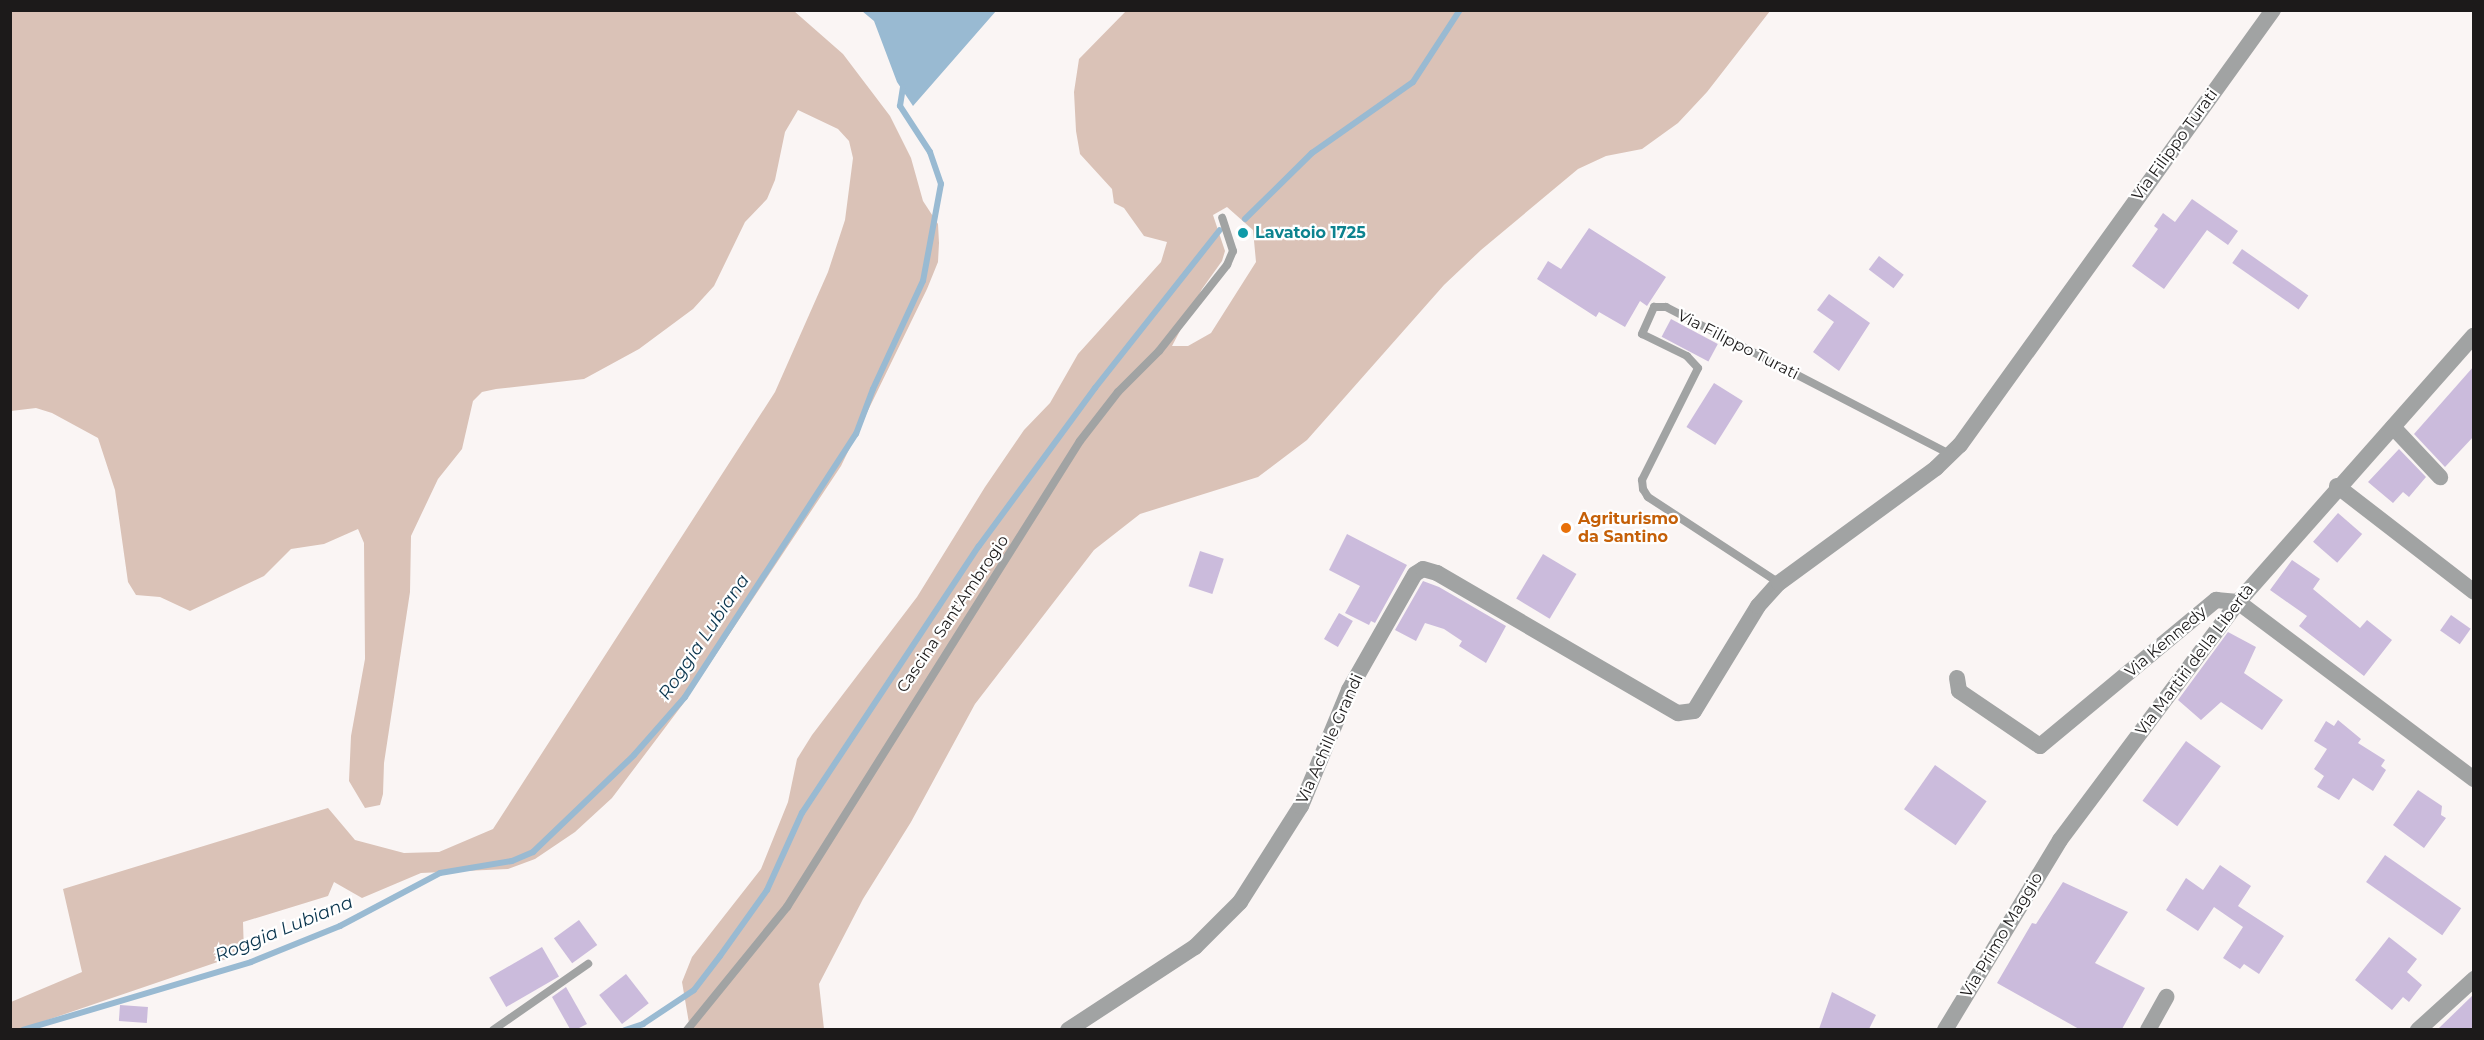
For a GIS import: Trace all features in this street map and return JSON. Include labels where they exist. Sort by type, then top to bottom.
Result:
[{"type":"street","name":"Via Filippo Turati","points":[[1415,574],[1423,569],[1437,573],[1678,713],[1686,713],[1699,706],[1758,606],[1779,583],[1951,454],[2272,10]]},
{"type":"street","name":"Via Martiri della Libertà","points":[[2060,840],[2238,602],[2337,486],[2393,427],[2474,335]]},
{"type":"street","points":[[2393,427],[2440,477]]},
{"type":"street","points":[[2337,486],[2474,592]]},
{"type":"street","name":"Via Achille Grandi","points":[[1068,1029],[1195,947],[1240,902],[1301,806],[1349,690],[1415,574]]},
{"type":"street","name":"Via Kennedy","points":[[1957,678],[1959,691],[2040,746],[2216,600],[2238,602]]},
{"type":"street","points":[[2238,602],[2474,779]]},
{"type":"street","name":"Via Primo Maggio","points":[[1945,1029],[2060,840]]},
{"type":"street","points":[[2418,1029],[2474,979]]},
{"type":"street","points":[[2148,1029],[2166,997]]},
{"type":"lane","name":"Cascina Sant'Ambrogio","points":[[687,1029],[787,908],[1080,441],[1118,392],[1159,351],[1227,265],[1233,251],[1222,218]]},
{"type":"lane","name":"Via Filippo Turati","points":[[1779,583],[1648,497],[1643,489],[1642,480],[1698,368],[1693,360],[1642,334],[1654,307],[1666,307],[1951,454]]},
{"type":"lane","points":[[493,1029],[588,964]]},
{"type":"shaded area","points":[[11,10],[794,11],[843,54],[890,116],[911,158],[923,201],[938,224],[939,243],[938,262],[927,289],[841,466],[683,704],[612,798],[575,832],[535,859],[508,869],[421,873],[362,898],[334,882],[328,896],[243,922],[244,953],[18,1030],[11,1029],[11,1002],[82,972],[63,889],[328,808],[355,840],[404,853],[439,852],[493,829],[775,392],[828,272],[845,220],[853,158],[849,141],[838,129],[798,110],[785,132],[775,180],[767,199],[745,222],[714,286],[693,309],[639,349],[584,379],[496,389],[482,392],[473,401],[462,449],[438,479],[411,536],[410,592],[384,763],[383,794],[380,805],[365,808],[349,781],[351,736],[365,659],[364,543],[358,529],[324,544],[291,549],[264,576],[190,611],[160,597],[136,595],[128,582],[115,490],[98,438],[52,413],[36,408],[11,411]]},
{"type":"shaded area","points":[[1127,10],[1770,11],[1707,92],[1678,123],[1642,149],[1606,156],[1578,169],[1481,250],[1444,285],[1307,440],[1258,477],[1140,514],[1094,550],[975,704],[911,822],[863,899],[819,984],[824,1029],[690,1029],[682,982],[692,957],[761,869],[788,802],[797,759],[812,735],[917,597],[985,487],[1024,430],[1050,403],[1078,354],[1161,262],[1167,242],[1144,236],[1124,208],[1114,203],[1112,189],[1080,154],[1074,92],[1079,59]],"holes":[[[1227,207],[1253,230],[1256,262],[1211,333],[1188,346],[1172,346],[1202,289],[1222,261],[1225,251],[1213,215]]]},
{"type":"water","points":[[862,11],[996,11],[913,106],[897,82],[874,21]]},
{"type":"building","points":[[2192,199],[2238,231],[2228,245],[2207,230],[2164,289],[2132,266],[2158,229],[2154,226],[2163,213],[2175,222]]},
{"type":"building","points":[[1589,228],[1666,277],[1647,306],[1640,301],[1625,327],[1599,312],[1596,317],[1537,279],[1548,261],[1561,269]]},
{"type":"building","points":[[2242,249],[2308,295],[2299,309],[2232,263]]},
{"type":"building","points":[[1879,256],[1904,275],[1894,288],[1869,270]]},
{"type":"building","points":[[1829,294],[1870,323],[1839,371],[1813,352],[1834,322],[1817,310]]},
{"type":"building","points":[[1671,319],[1718,344],[1708,362],[1662,337]]},
{"type":"building","points":[[2474,366],[2474,436],[2445,467],[2414,434]]},
{"type":"building","points":[[1714,383],[1743,401],[1715,445],[1686,427]]},
{"type":"building","points":[[2399,449],[2426,477],[2409,497],[2403,492],[2393,503],[2368,482]]},
{"type":"building","points":[[2338,513],[2362,534],[2337,563],[2313,542]]},
{"type":"building","points":[[1347,534],[1407,565],[1375,623],[1371,621],[1369,625],[1345,613],[1360,586],[1329,570]]},
{"type":"building","points":[[1200,551],[1224,559],[1212,594],[1189,586]]},
{"type":"building","points":[[1543,554],[1576,574],[1550,619],[1516,599]]},
{"type":"building","points":[[2292,560],[2320,579],[2313,589],[2360,628],[2367,620],[2392,640],[2364,676],[2299,626],[2307,616],[2270,590]]},
{"type":"building","points":[[1423,581],[1439,587],[1506,626],[1486,663],[1459,646],[1462,641],[1444,629],[1425,623],[1416,641],[1395,630]]},
{"type":"building","points":[[1339,613],[1353,621],[1338,647],[1324,639]]},
{"type":"building","points":[[2451,615],[2471,629],[2460,644],[2440,631]]},
{"type":"building","points":[[2228,632],[2256,647],[2244,673],[2283,700],[2262,730],[2221,702],[2201,720],[2178,700]]},
{"type":"building","points":[[2338,720],[2361,739],[2358,743],[2385,760],[2381,766],[2386,770],[2373,791],[2353,778],[2339,800],[2317,787],[2324,776],[2314,769],[2327,749],[2314,741],[2326,721],[2334,726]]},
{"type":"building","points":[[2186,741],[2221,766],[2177,826],[2143,801]]},
{"type":"building","points":[[1935,765],[1987,801],[1956,845],[1904,809]]},
{"type":"building","points":[[2418,790],[2442,806],[2441,815],[2446,818],[2424,848],[2393,825]]},
{"type":"building","points":[[2385,855],[2461,908],[2442,935],[2366,882]]},
{"type":"building","points":[[2220,865],[2251,886],[2238,906],[2284,936],[2259,974],[2244,964],[2240,969],[2223,958],[2243,927],[2214,907],[2198,931],[2166,910],[2186,878],[2203,890]]},
{"type":"building","points":[[2063,882],[2128,912],[2095,963],[2145,988],[2122,1029],[2079,1029],[1997,983],[2032,923],[2036,924]]},
{"type":"building","points":[[579,920],[597,945],[572,963],[554,938]]},
{"type":"building","points":[[2389,937],[2417,959],[2407,972],[2422,985],[2409,1002],[2403,997],[2392,1010],[2355,980]]},
{"type":"building","points":[[542,947],[559,976],[506,1007],[489,978]]},
{"type":"building","points":[[626,974],[649,1003],[622,1024],[599,995]]},
{"type":"building","points":[[566,987],[587,1024],[577,1029],[570,1029],[552,997]]},
{"type":"building","points":[[1832,992],[1876,1015],[1869,1029],[1819,1029]]},
{"type":"building","points":[[2474,994],[2474,1029],[2438,1029]]},
{"type":"building","points":[[120,1005],[148,1007],[147,1023],[119,1021]]},
{"type":"waterway","points":[[1245,219],[1312,153],[1413,82],[1460,10]]},
{"type":"waterway","name":"Roggia Lubiana","points":[[23,1030],[251,962],[340,926],[440,873],[512,861],[533,852],[634,755],[685,697],[856,434],[873,389],[923,281],[941,184],[930,152],[900,106],[903,87]]},
{"type":"waterway","points":[[625,1030],[643,1024],[694,990],[720,956],[767,890],[802,813],[979,546],[1095,388],[1220,230]]},
{"type":"place","name":"Lavatoio 1725","points":[[1243,233]]},
{"type":"place","name":"Agriturismo da Santino","points":[[1566,528]]}]
